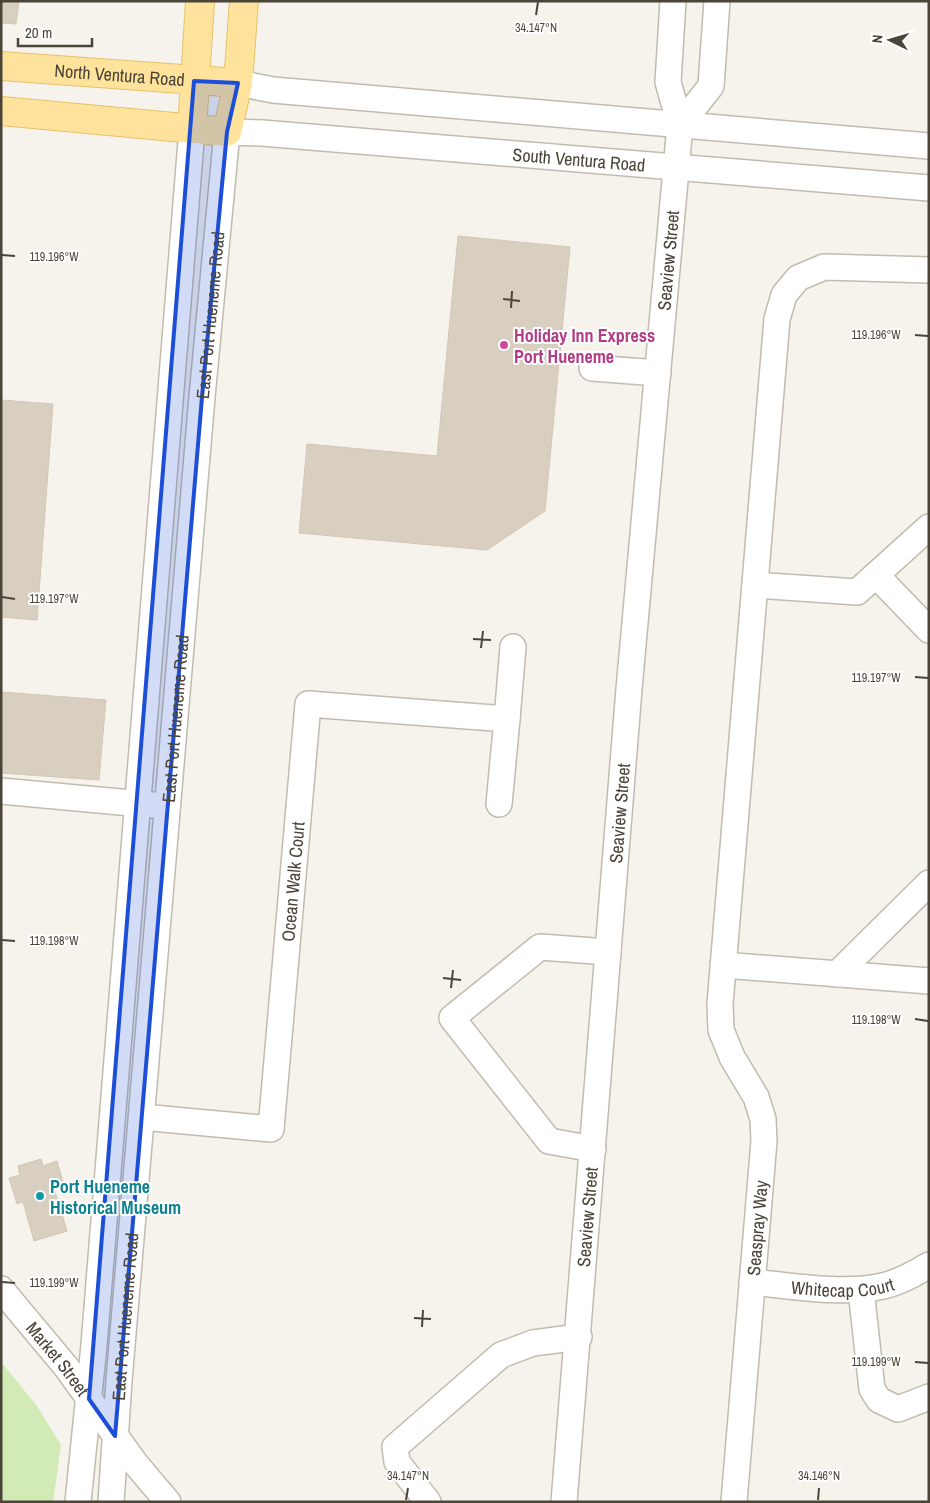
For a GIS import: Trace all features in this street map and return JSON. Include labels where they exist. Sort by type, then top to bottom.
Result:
[{"type":"main road","name":"East Port Hueneme Road","points":[[192,129],[200,1]]},
{"type":"main road","name":"East Port Hueneme Road","points":[[227,132],[238,83],[244,1]]},
{"type":"main road","name":"North Ventura Road","points":[[1,66],[238,83]]},
{"type":"main road","points":[[1,111],[227,132]]},
{"type":"street","name":"Seaview Street","points":[[564,1502],[579,1337],[628,689],[677,167],[680,125],[668,82],[673,1]]},
{"type":"street","points":[[680,125],[711,86],[717,1]]},
{"type":"street","points":[[238,83],[274,90],[929,146]]},
{"type":"street","name":"East Port Hueneme Road","points":[[78,1502],[89,1398],[192,129]]},
{"type":"street","name":"East Port Hueneme Road","points":[[111,1502],[202,397],[227,132]]},
{"type":"street","name":"South Ventura Road","points":[[227,132],[262,132],[929,188]]},
{"type":"street","name":"Seaspray Way","points":[[734,1502],[764,1142],[763,1119],[756,1097],[732,1056],[721,1030],[722,965],[776,319],[784,295],[798,278],[824,267],[929,270]]},
{"type":"street","points":[[592,368],[658,373]]},
{"type":"street","points":[[754,584],[857,592],[929,527]]},
{"type":"street","points":[[876,575],[928,628]]},
{"type":"street","points":[[500,804],[513,646]]},
{"type":"street","name":"Ocean Walk Court","points":[[142,1117],[271,1129],[308,704],[507,719]]},
{"type":"street","points":[[1,791],[168,806]]},
{"type":"street","points":[[837,974],[929,884]]},
{"type":"street","points":[[593,1149],[549,1141],[452,1018],[540,947],[608,952]]},
{"type":"street","points":[[722,965],[929,981]]},
{"type":"street","name":"Whitecap Court","points":[[752,1282],[861,1290],[884,1286],[906,1278],[929,1265]]},
{"type":"street","name":"Market Street","points":[[1,1289],[89,1398],[115,1436],[168,1502]]},
{"type":"street","points":[[861,1290],[872,1389],[879,1400],[898,1409],[929,1397]]},
{"type":"street","points":[[428,1502],[398,1462],[395,1447],[501,1355],[533,1343],[579,1337]]},
{"type":"highlighted area","points":[[194,81],[238,83],[227,132],[202,397],[115,1436],[89,1399]]},
{"type":"green space","points":[[1,1362],[37,1406],[61,1445],[53,1502],[1,1502]]},
{"type":"building","points":[[1,1],[19,1],[16,24],[1,23]]},
{"type":"building","name":"Holiday Inn Express Port Hueneme","points":[[458,236],[570,247],[545,511],[487,550],[299,533],[307,444],[437,456]]},
{"type":"building","points":[[1,400],[53,404],[37,620],[1,617]]},
{"type":"building","points":[[1,692],[106,700],[99,780],[1,773]]},
{"type":"building","points":[[41,1159],[43,1166],[57,1161],[64,1186],[54,1188],[67,1231],[34,1241],[23,1202],[17,1204],[9,1178],[20,1175],[18,1166]]},
{"type":"place","name":"Holiday Inn Express Port Hueneme","points":[[504,345]]},
{"type":"place","name":"Port Hueneme Historical Museum","points":[[40,1196]]}]
